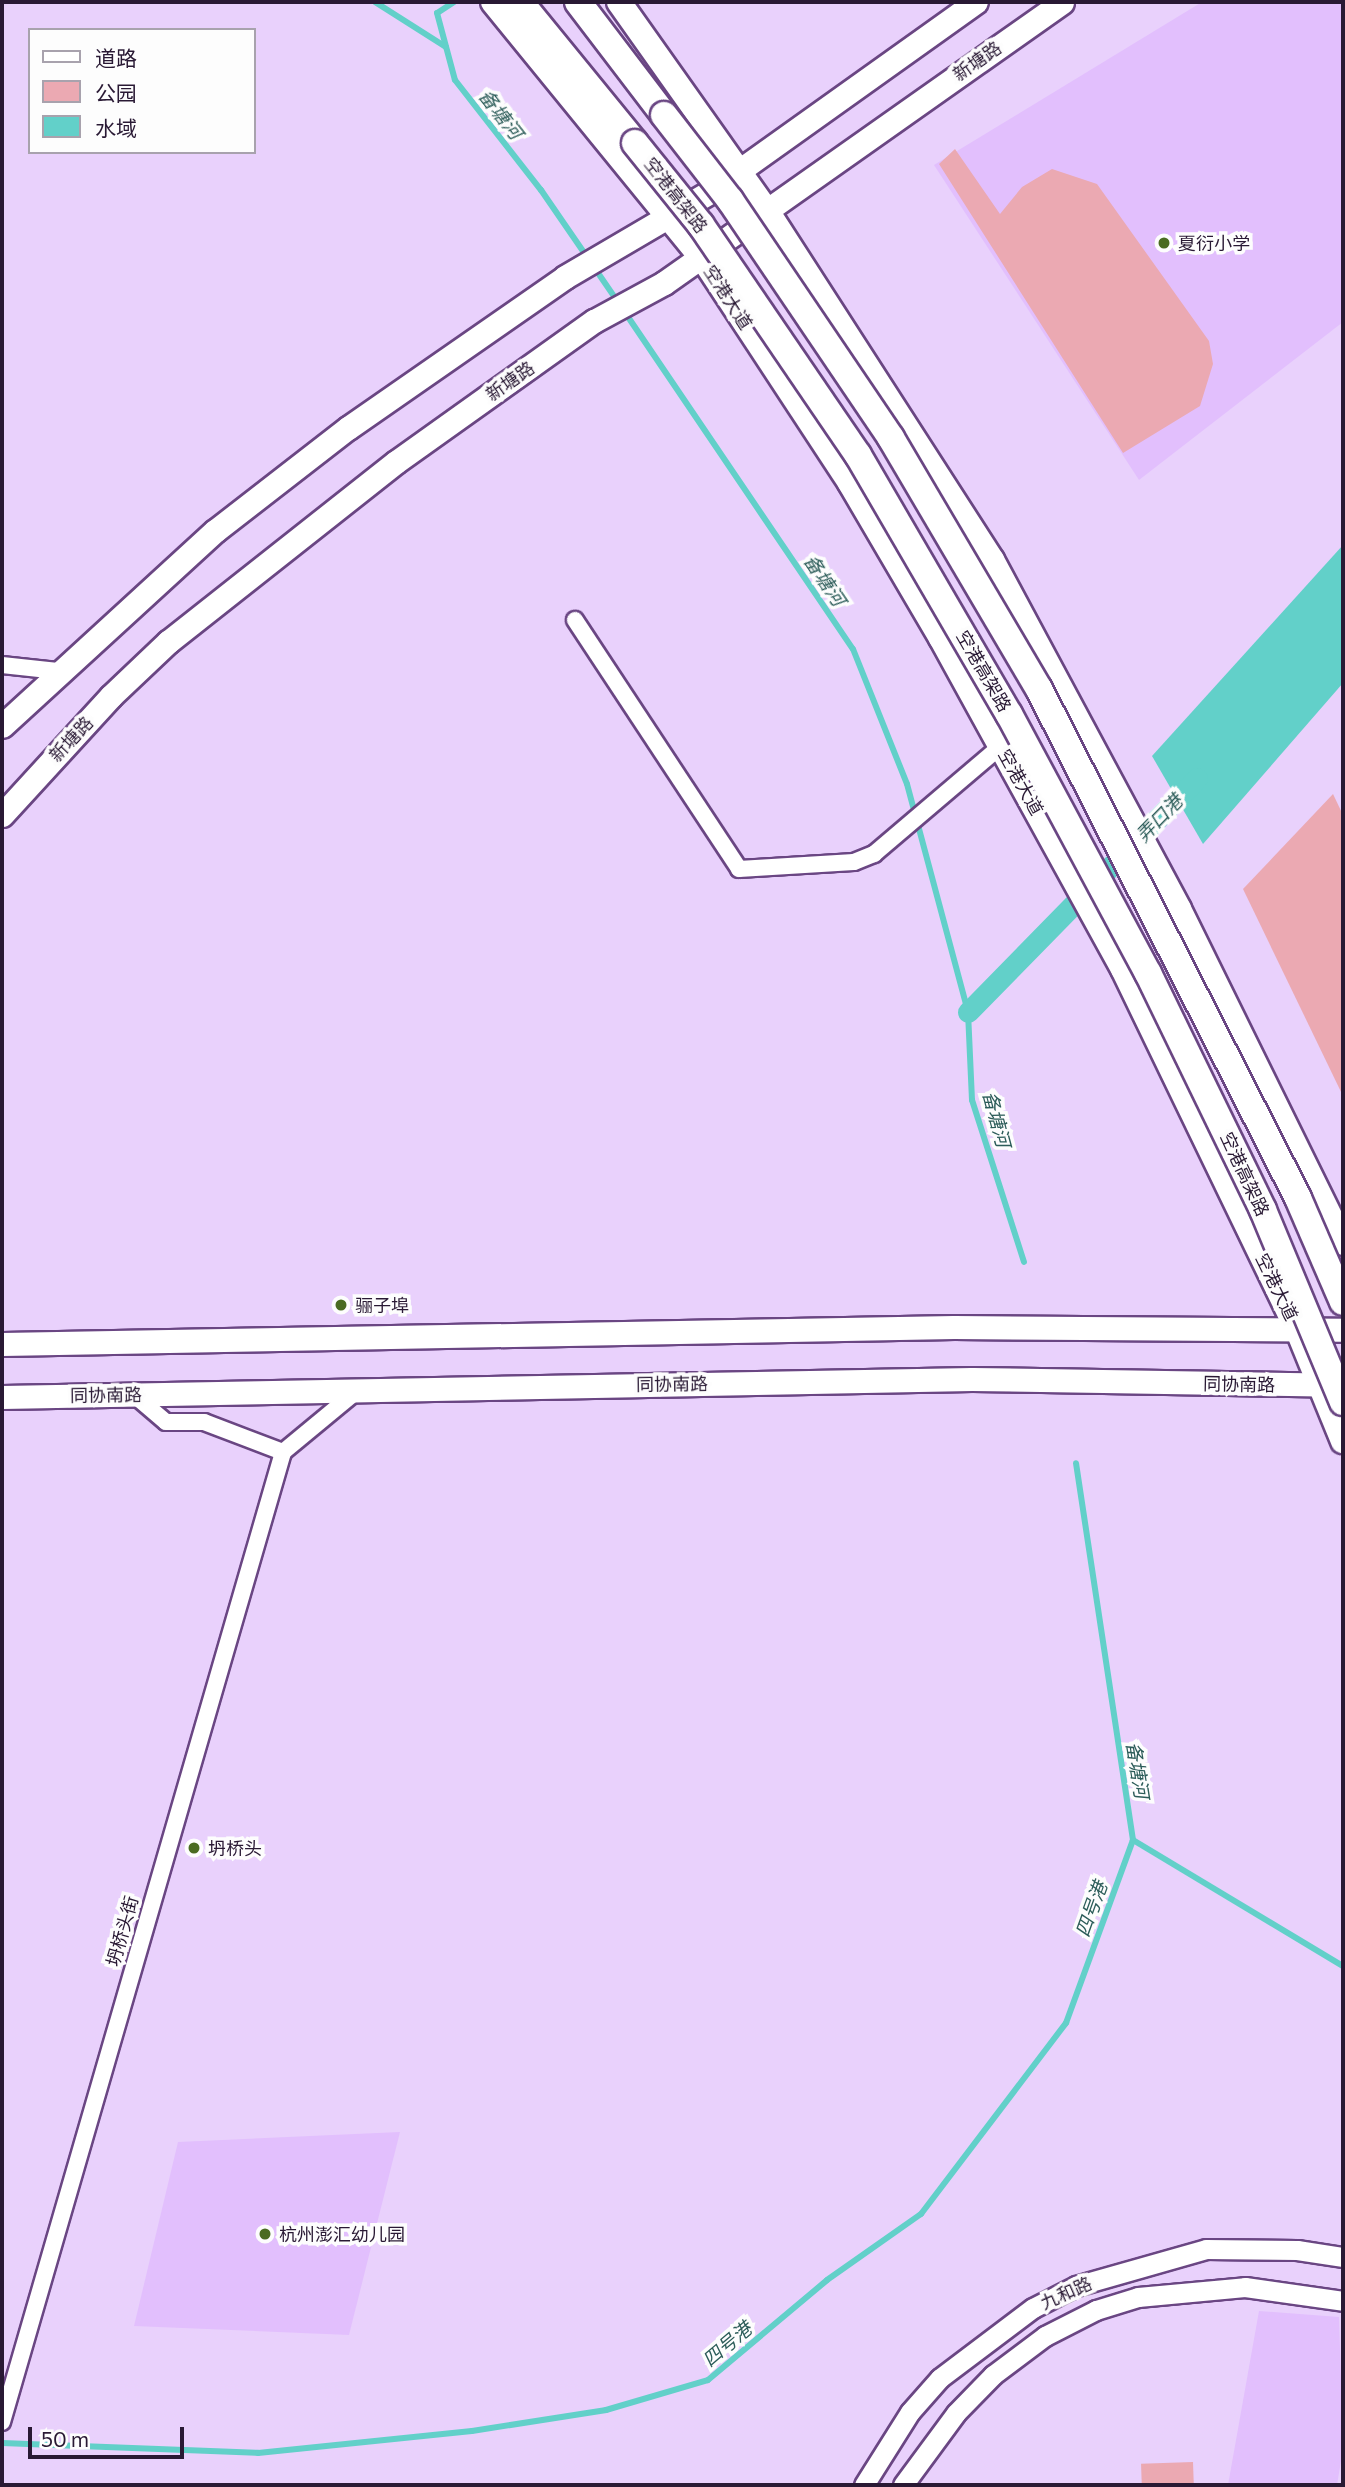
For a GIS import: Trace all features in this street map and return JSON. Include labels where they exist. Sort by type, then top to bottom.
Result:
[{"type":"highway","name":"空港高架路","points":[[520,2],[701,225],[872,478],[1009,714],[1148,973],[1263,1210],[1343,1402]]},
{"type":"highway","name":"空港高架路","points":[[578,2],[730,200],[891,438],[948,533],[1039,688],[1178,956],[1298,1198],[1343,1302]]},
{"type":"main road","name":"空港大道","points":[[493,2],[701,256],[850,483],[1001,746],[1123,969],[1298,1331],[1332,1386],[1343,1441]]},
{"type":"main road","points":[[619,2],[766,210],[992,560],[1179,909],[1343,1243]]},
{"type":"main road","points":[[2,726],[58,671],[215,531],[348,428],[565,276],[670,216],[738,171],[976,2]]},
{"type":"main road","name":"新塘路","points":[[2,815],[111,696],[213,603],[396,462],[594,321],[638,297],[701,256],[1062,2]]},
{"type":"main road","points":[[2,1344],[954,1327],[1343,1330]]},
{"type":"main road","name":"同协南路","points":[[2,1397],[972,1379],[1332,1386]]},
{"type":"street","points":[[575,620],[739,869],[854,862],[884,846],[1001,746]]},
{"type":"street","points":[[2,665],[58,671]]},
{"type":"street","points":[[133,1394],[166,1422],[204,1422],[283,1452],[358,1390]]},
{"type":"street","name":"坍桥头街","points":[[2,2422],[283,1452]]},
{"type":"street","name":"九和路","points":[[864,2485],[910,2412],[940,2378],[1033,2308],[1076,2286],[1206,2249],[1297,2250],[1343,2257]]},
{"type":"street","name":"九和路","points":[[903,2485],[956,2413],[993,2375],[1045,2336],[1096,2310],[1138,2297],[1245,2287],[1343,2301]]},
{"type":"shaded area","name":"夏衍小学","points":[[1202,2],[1343,2],[1343,322],[1139,480],[934,165]]},
{"type":"shaded area","name":"杭州澎汇幼儿园","points":[[400,2132],[349,2335],[134,2326],[178,2142]]},
{"type":"shaded area","points":[[1259,2311],[1339,2317],[1343,2449],[1337,2485],[1228,2485]]},
{"type":"green space","points":[[955,149],[1000,214],[1022,187],[1052,169],[1097,184],[1209,341],[1213,364],[1200,406],[1123,453],[939,164]]},
{"type":"green space","points":[[1333,794],[1343,815],[1343,1096],[1243,889]]},
{"type":"green space","points":[[1193,2462],[1194,2485],[1142,2485],[1141,2464]]},
{"type":"water","points":[[1343,545],[1343,683],[1203,844],[1152,756]]},
{"type":"waterway","points":[[375,2],[446,47]]},
{"type":"waterway","name":"备塘河","points":[[454,2],[437,13],[455,80],[541,190],[618,302]]},
{"type":"waterway","name":"备塘河","points":[[624,311],[853,649],[907,784],[968,1012],[972,1100],[1024,1262]]},
{"type":"waterway","name":"弄口港","points":[[968,1012],[1197,778]]},
{"type":"waterway","name":"四号港","points":[[2,2443],[258,2453],[472,2431],[606,2410],[708,2380],[827,2280],[921,2214],[1066,2023],[1133,1840],[1076,1463]]},
{"type":"waterway","name":"备塘河","points":[[1133,1840],[1343,1966]]},
{"type":"place","name":"夏衍小学","points":[[1164,243]]},
{"type":"place","name":"骊子埠","points":[[341,1305]]},
{"type":"place","name":"坍桥头","points":[[194,1848]]},
{"type":"place","name":"杭州澎汇幼儿园","points":[[265,2234]]}]
